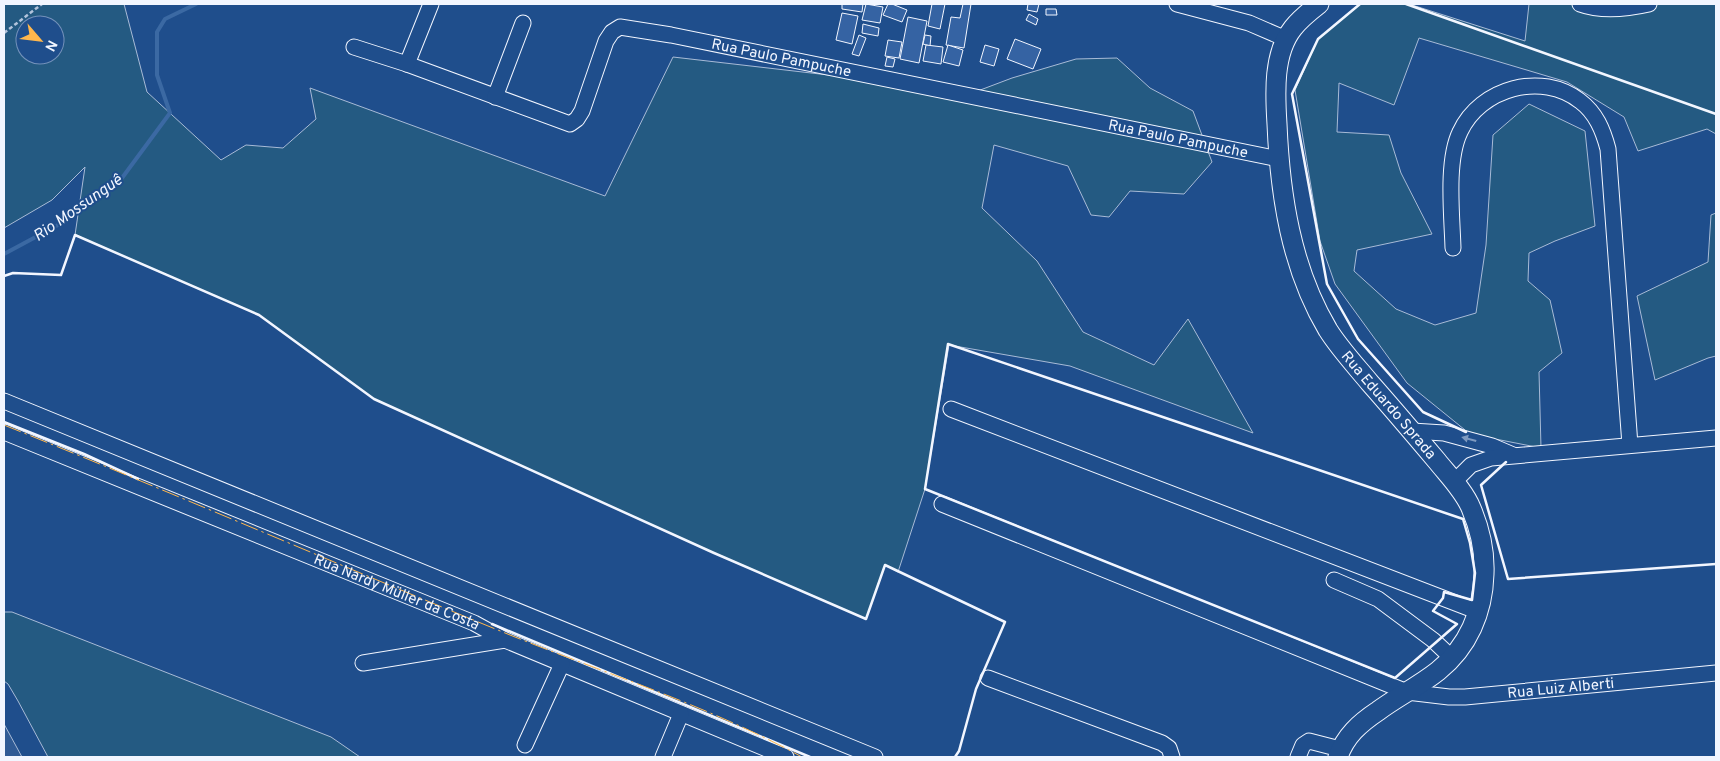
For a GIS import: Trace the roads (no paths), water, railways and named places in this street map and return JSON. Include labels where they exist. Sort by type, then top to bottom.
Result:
[{"type":"main road","name":"Rua Eduardo Sprada","points":[[1319,4],[1293,28],[1286,39],[1281,52],[1276,89],[1279,159],[1284,199],[1297,261],[1317,311],[1330,333],[1345,354],[1454,482],[1470,506],[1482,545],[1484,575],[1479,612],[1472,630],[1452,658],[1438,671],[1384,706],[1356,728],[1346,739],[1339,753]]},
{"type":"street","points":[[407,64],[431,4]]},
{"type":"street","points":[[1177,4],[1249,24],[1286,39]]},
{"type":"street","points":[[1580,4],[1604,9],[1626,9],[1649,4]]},
{"type":"street","points":[[495,97],[524,23]]},
{"type":"street","name":"Rua Paulo Pampuche","points":[[354,47],[407,64],[570,124],[577,119],[582,111],[606,41],[612,32],[620,27],[671,34],[1279,159]]},
{"type":"street","points":[[1453,248],[1452,165],[1454,148],[1460,130],[1471,115],[1500,92],[1524,86],[1544,86],[1562,91],[1580,101],[1595,117],[1603,130],[1608,149],[1630,445]]},
{"type":"street","points":[[4,402],[875,757]]},
{"type":"street","points":[[951,409],[1479,612]]},
{"type":"street","name":"Rua Nardy Müller da Costa","points":[[4,432],[474,623],[505,640],[786,757]]},
{"type":"street","points":[[1412,432],[1444,433],[1492,446],[1515,455]]},
{"type":"street","points":[[1454,482],[1464,470],[1490,458],[1716,438]]},
{"type":"street","name":"Rua Luiz Alberti","points":[[942,504],[1407,692],[1465,697],[1716,673]]},
{"type":"street","points":[[1334,580],[1378,599],[1433,640],[1452,658]]},
{"type":"street","points":[[363,663],[505,640]]},
{"type":"street","points":[[525,745],[562,664]]},
{"type":"street","points":[[988,678],[1162,743],[1169,748],[1172,757]]},
{"type":"street","points":[[663,757],[682,714]]},
{"type":"street","points":[[1298,757],[1303,746],[1309,741],[1339,753]]},
{"type":"waterway","name":"Rio Mossunguê","points":[[4,254],[58,225],[122,178],[170,113],[157,75],[157,32],[165,19],[196,4]]}]
